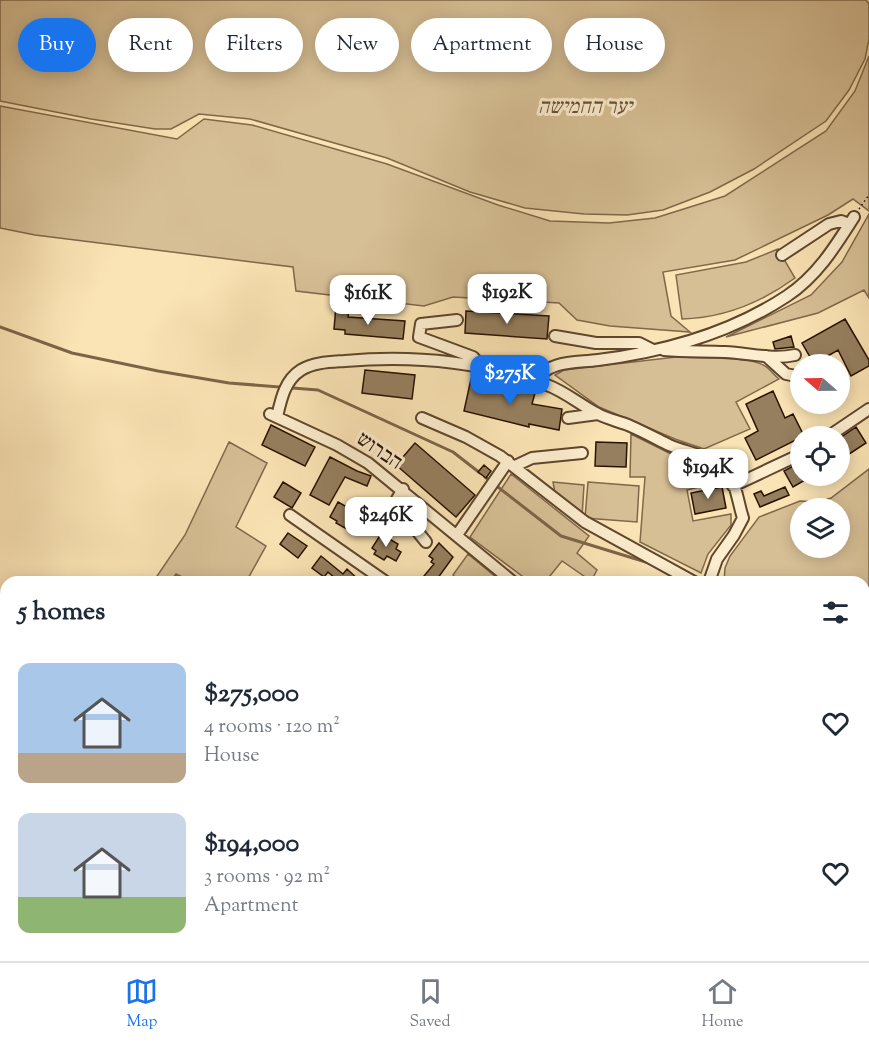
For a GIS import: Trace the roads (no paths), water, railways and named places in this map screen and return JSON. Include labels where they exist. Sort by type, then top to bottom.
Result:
[{"type":"street","points":[[536,381],[542,373],[554,366],[614,358],[656,349],[729,326],[763,311],[789,295],[823,263],[851,220],[830,224],[782,255]]},
{"type":"street","points":[[457,320],[421,324],[418,337],[473,357],[483,368],[536,381],[568,395],[598,414],[720,465],[726,470],[742,518],[741,524],[717,559],[711,576]]},
{"type":"street","points":[[555,336],[596,343],[639,343],[656,349],[682,352],[727,352],[781,358],[790,356]]},
{"type":"street","points":[[766,356],[786,374],[790,375]]},
{"type":"street","name":"הברוש","points":[[483,368],[436,361],[395,359],[315,364],[302,369],[288,383],[273,415],[353,453],[403,489],[506,576]]},
{"type":"street","points":[[844,426],[869,409]]},
{"type":"street","points":[[568,418],[598,414]]},
{"type":"street","points":[[422,418],[466,437],[511,463],[588,524],[683,576]]},
{"type":"street","points":[[457,535],[511,463],[532,458],[582,453]]},
{"type":"street","points":[[733,486],[790,459]]},
{"type":"street","points":[[403,489],[398,494],[398,506],[426,542]]},
{"type":"street","points":[[290,515],[377,576]]},
{"type":"waterway","points":[[0,327],[72,353],[158,371],[229,383],[318,390],[453,452],[480,473]]},
{"type":"waterway","points":[[485,477],[561,536],[649,563]]},
{"type":"park label","name":"יער החמישה","points":[[585,106]]}]
